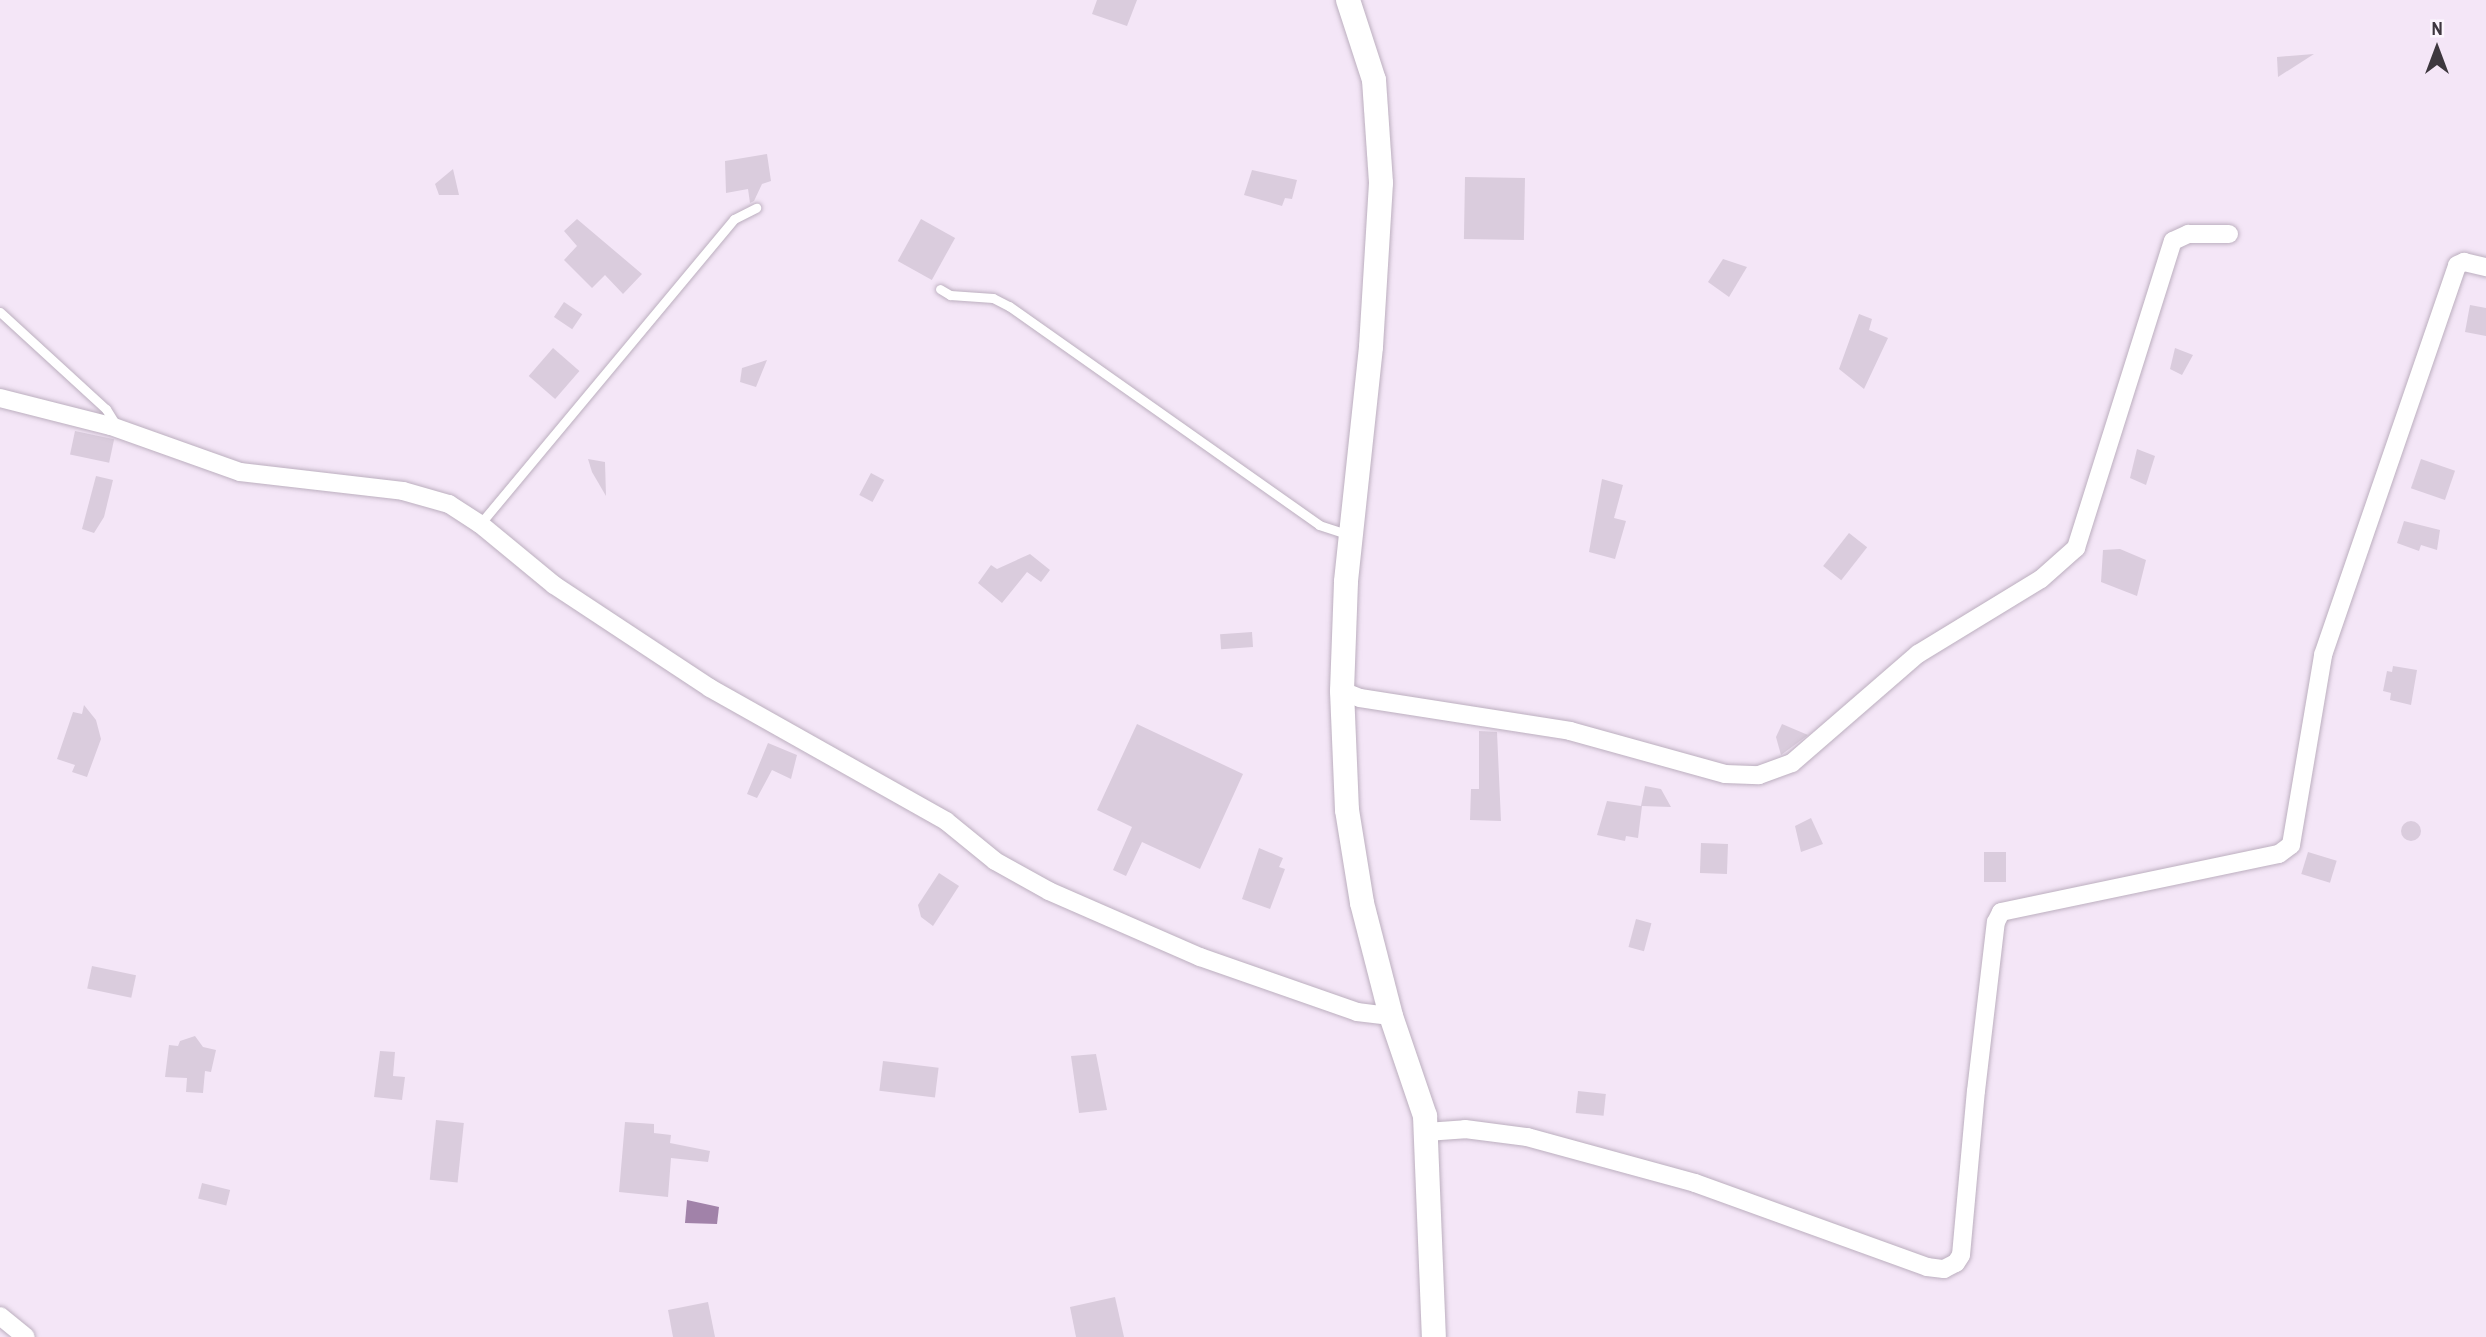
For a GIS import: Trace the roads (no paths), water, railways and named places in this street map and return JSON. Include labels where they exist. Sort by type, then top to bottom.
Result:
[{"type":"main road","points":[[1348,0],[1374,80],[1381,148],[1379,258],[1350,535],[1342,691],[1347,810],[1362,903],[1391,1016],[1426,1132],[1434,1337]]},
{"type":"street","points":[[1342,691],[1360,698],[1570,731],[1725,774],[1759,775],[1792,764],[1917,654],[2041,579],[2076,548],[2173,241],[2188,234],[2229,234]]},
{"type":"street","points":[[1426,1132],[1465,1129],[1527,1137],[1695,1184],[1927,1267],[1944,1269],[1956,1263],[1961,1255],[1996,922],[2001,912],[2279,854],[2291,845],[2328,642],[2457,265],[2464,262],[2486,267]]},
{"type":"street","points":[[0,398],[118,429],[240,472],[403,491],[449,504],[480,524],[554,585],[710,688],[946,821],[995,861],[1049,891],[1200,957],[1357,1012],[1391,1016]]},
{"type":"street","points":[[0,1316],[26,1337]]},
{"type":"lane","points":[[480,524],[734,219],[756,208]]},
{"type":"lane","points":[[940,289],[950,295],[993,298],[1009,306],[1320,525],[1350,535]]},
{"type":"lane","points":[[0,312],[106,409],[118,429]]}]
